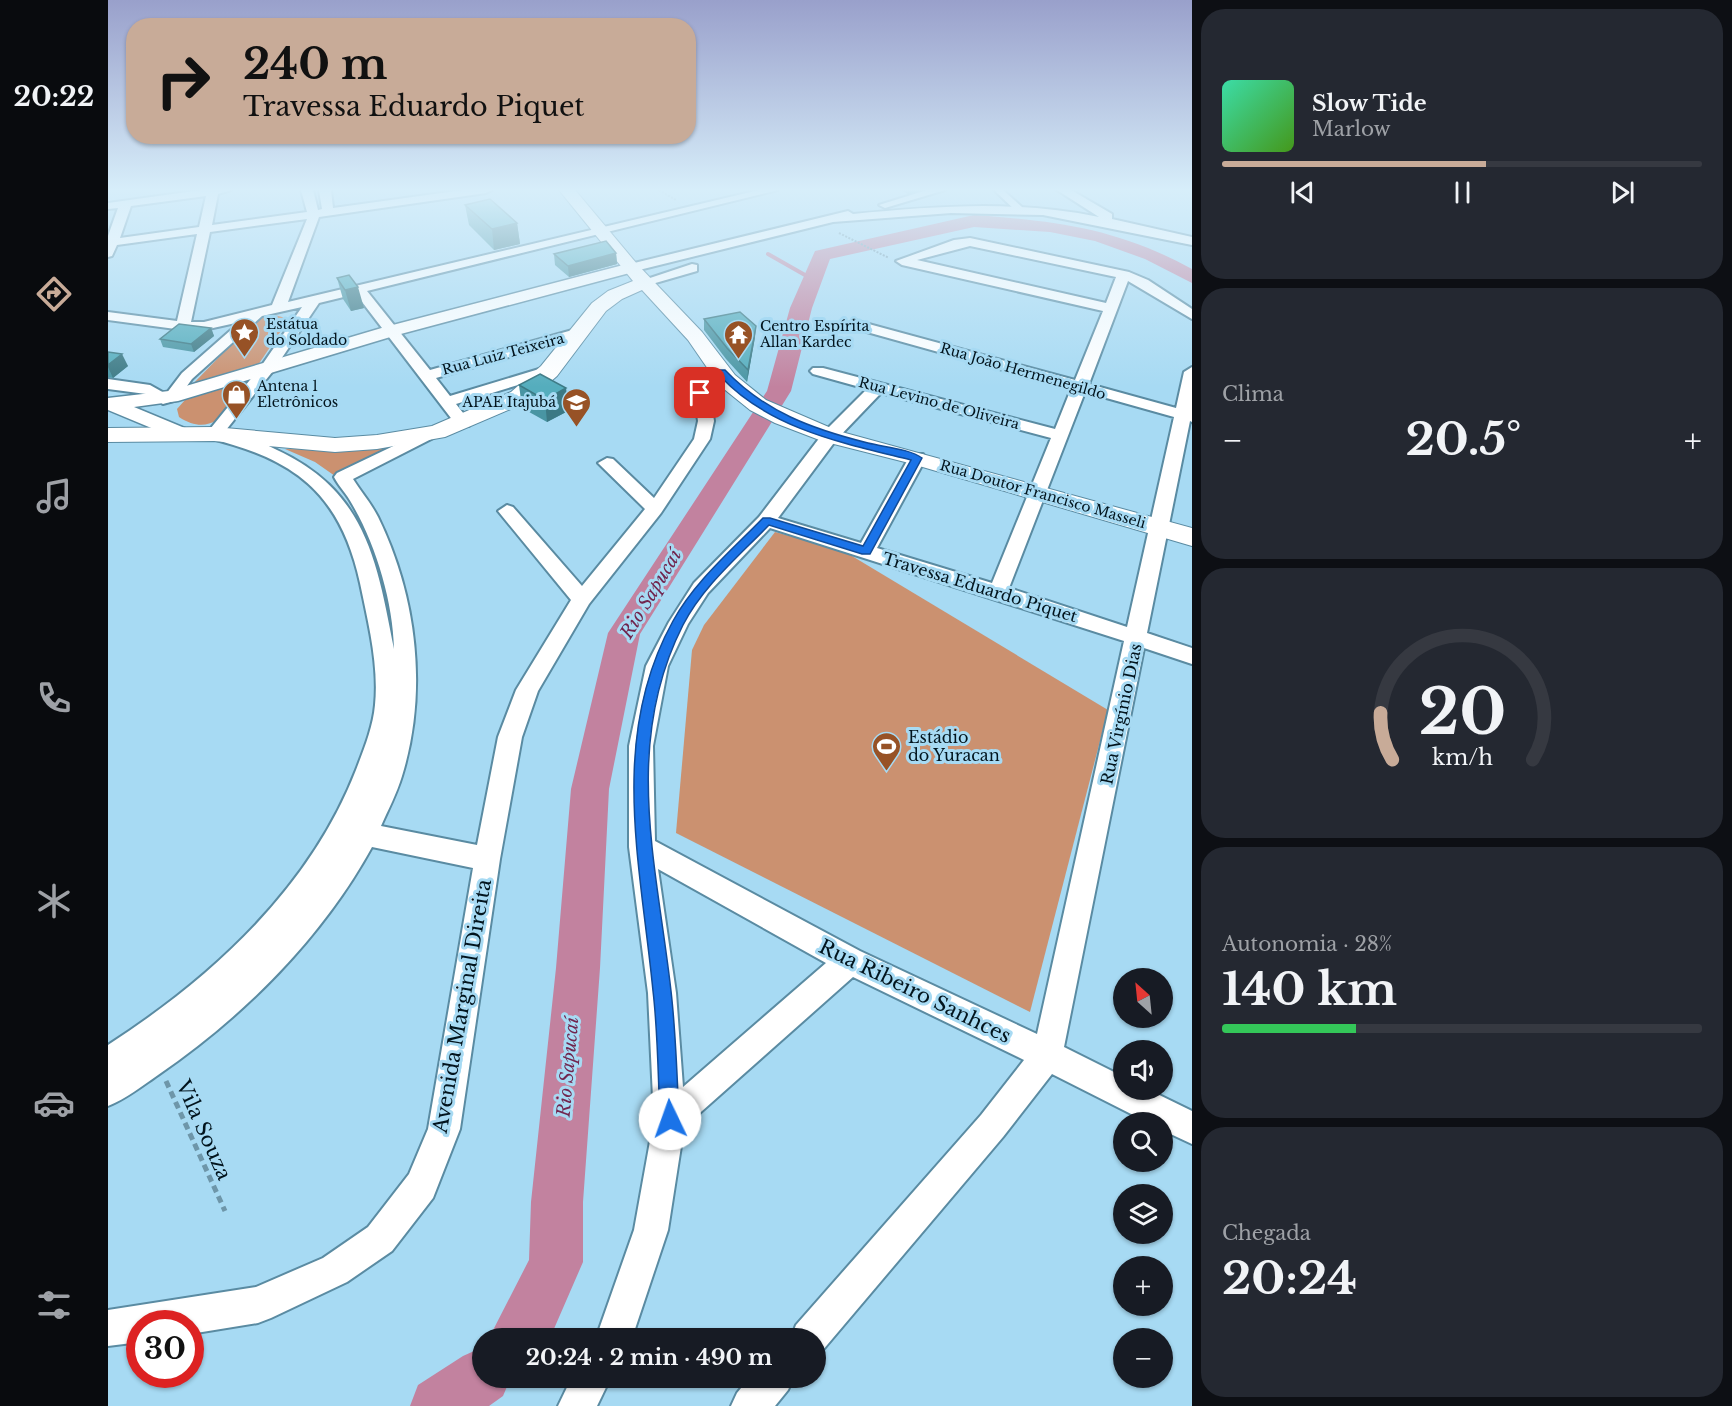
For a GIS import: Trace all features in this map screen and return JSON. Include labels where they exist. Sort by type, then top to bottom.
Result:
[{"type":"main road","name":"Rua Doutor Francisco Masseli","points":[[621,256],[695,336],[724,376],[758,405],[821,433],[917,458],[1192,537]]},
{"type":"main road","points":[[108,435],[175,430],[298,443],[335,444],[377,442],[437,432],[503,406],[549,371],[599,307],[638,275]]},
{"type":"street","points":[[183,326],[199,256]]},
{"type":"street","points":[[278,309],[298,256]]},
{"type":"street","points":[[108,316],[183,326],[204,326],[495,256]]},
{"type":"street","points":[[110,404],[167,398],[391,331],[638,275],[706,256]]},
{"type":"street","points":[[919,256],[902,261],[1108,308]]},
{"type":"street","points":[[1034,256],[1124,275],[1143,283],[1192,315]]},
{"type":"street","points":[[638,275],[707,264]]},
{"type":"street","points":[[998,592],[1036,492],[1080,388],[1108,308],[1124,275]]},
{"type":"street","points":[[359,289],[463,423]]},
{"type":"street","points":[[108,1063],[187,1006],[256,946],[306,884],[354,832],[363,790],[385,717],[387,681],[369,574],[352,530],[333,496],[310,475],[281,458],[220,434],[313,301]]},
{"type":"street","points":[[257,314],[300,320]]},
{"type":"street","points":[[175,430],[163,412],[167,398],[187,376],[257,314]]},
{"type":"street","name":"Rua João Hermenegildo","points":[[854,324],[1188,416]]},
{"type":"street","points":[[204,326],[232,336]]},
{"type":"street","name":"Rua Luiz Teixeira","points":[[425,376],[581,332]]},
{"type":"street","points":[[445,402],[549,371]]},
{"type":"street","name":"Rua Levino de Oliveira","points":[[818,371],[1060,435]]},
{"type":"street","name":"Rua Virgínio Dias","points":[[1047,1055],[1161,528],[1188,416],[1192,372]]},
{"type":"street","name":"Avenida Marginal Direita","points":[[204,1313],[258,1305],[335,1270],[381,1239],[421,1186],[444,1129],[487,859],[510,737],[527,690],[582,599],[655,509],[702,439],[706,422],[702,388],[724,376]]},
{"type":"street","points":[[108,384],[150,390],[167,398]]},
{"type":"street","points":[[617,1328],[651,1230],[670,1119],[662,993],[642,847],[641,746],[657,666],[679,622],[701,588],[766,521],[821,433],[878,387]]},
{"type":"street","points":[[110,404],[175,430]]},
{"type":"street","points":[[108,1091],[157,1061],[255,977],[300,931],[354,832],[389,775],[403,720],[407,680],[404,637],[379,540],[360,502],[343,480],[345,475],[437,432]]},
{"type":"street","points":[[866,551],[917,458]]},
{"type":"street","points":[[607,463],[655,509]]},
{"type":"street","points":[[507,511],[582,599]]},
{"type":"street","name":"Travessa Eduardo Piquet","points":[[766,521],[998,592],[1192,656]]},
{"type":"street","points":[[354,832],[487,859]]},
{"type":"street","name":"Rua Ribeiro Sanhces","points":[[642,847],[850,962],[1047,1055],[1192,1128]]},
{"type":"street","points":[[670,1119],[850,962]]},
{"type":"street","points":[[818,1328],[992,1126],[1047,1055]]},
{"type":"street","name":"Avenida Marginal Direita","points":[[108,1329],[126,1326]]},
{"type":"street","points":[[577,1406],[586,1388]]},
{"type":"street","points":[[750,1406],[766,1388]]},
{"type":"path","name":"Vila Souza","points":[[157,1061],[225,1211]]},
{"type":"shaded area","points":[[275,315],[289,319],[256,368],[188,389],[257,318]]},
{"type":"shaded area","points":[[254,379],[231,408],[213,422],[203,425],[179,417],[177,409],[185,400]]},
{"type":"shaded area","points":[[406,442],[335,476],[315,462],[285,449],[347,450]]},
{"type":"shaded area","name":"Estádio do Yuracan","points":[[775,532],[842,550],[1108,710],[1030,1012],[676,833],[692,650],[704,625]]},
{"type":"building","points":[[556,256],[606,256],[568,266]]},
{"type":"building","points":[[349,275],[358,287],[345,290],[337,278]]},
{"type":"building","name":"Centro Espírita Allan Kardec","points":[[740,312],[756,326],[748,370],[704,319]]},
{"type":"building","points":[[179,324],[211,328],[191,344],[160,339]]},
{"type":"building","points":[[108,352],[122,354],[108,365]]},
{"type":"building","points":[[540,374],[566,388],[545,400],[519,385]]},
{"type":"waterway","points":[[771,256],[812,279]]},
{"type":"waterway","name":"Rio Sapucaí","points":[[526,1328],[556,1262],[557,1202],[578,968],[590,789],[624,633],[779,391],[801,308],[822,256]]},
{"type":"waterway","name":"Rio Sapucaí","points":[[1153,256],[1192,277]]},
{"type":"waterway","name":"Rio Sapucaí","points":[[439,1406],[472,1384]]},
{"type":"place","name":"Estátua do Soldado","points":[[245,358]]},
{"type":"place","name":"Centro Espírita Allan Kardec","points":[[739,360]]},
{"type":"place","name":"Antena 1 Eletrônicos","points":[[236,420]]},
{"type":"place","name":"APAE Itajubá","points":[[577,428]]},
{"type":"place","name":"Estádio do Yuracan","points":[[887,772]]},
{"type":"route","points":[[670,1119],[662,993],[642,847],[641,746],[657,666],[679,622],[701,588],[766,521],[866,551],[917,458],[830,436],[783,418],[743,395],[722,372],[706,383],[700,393]]}]
